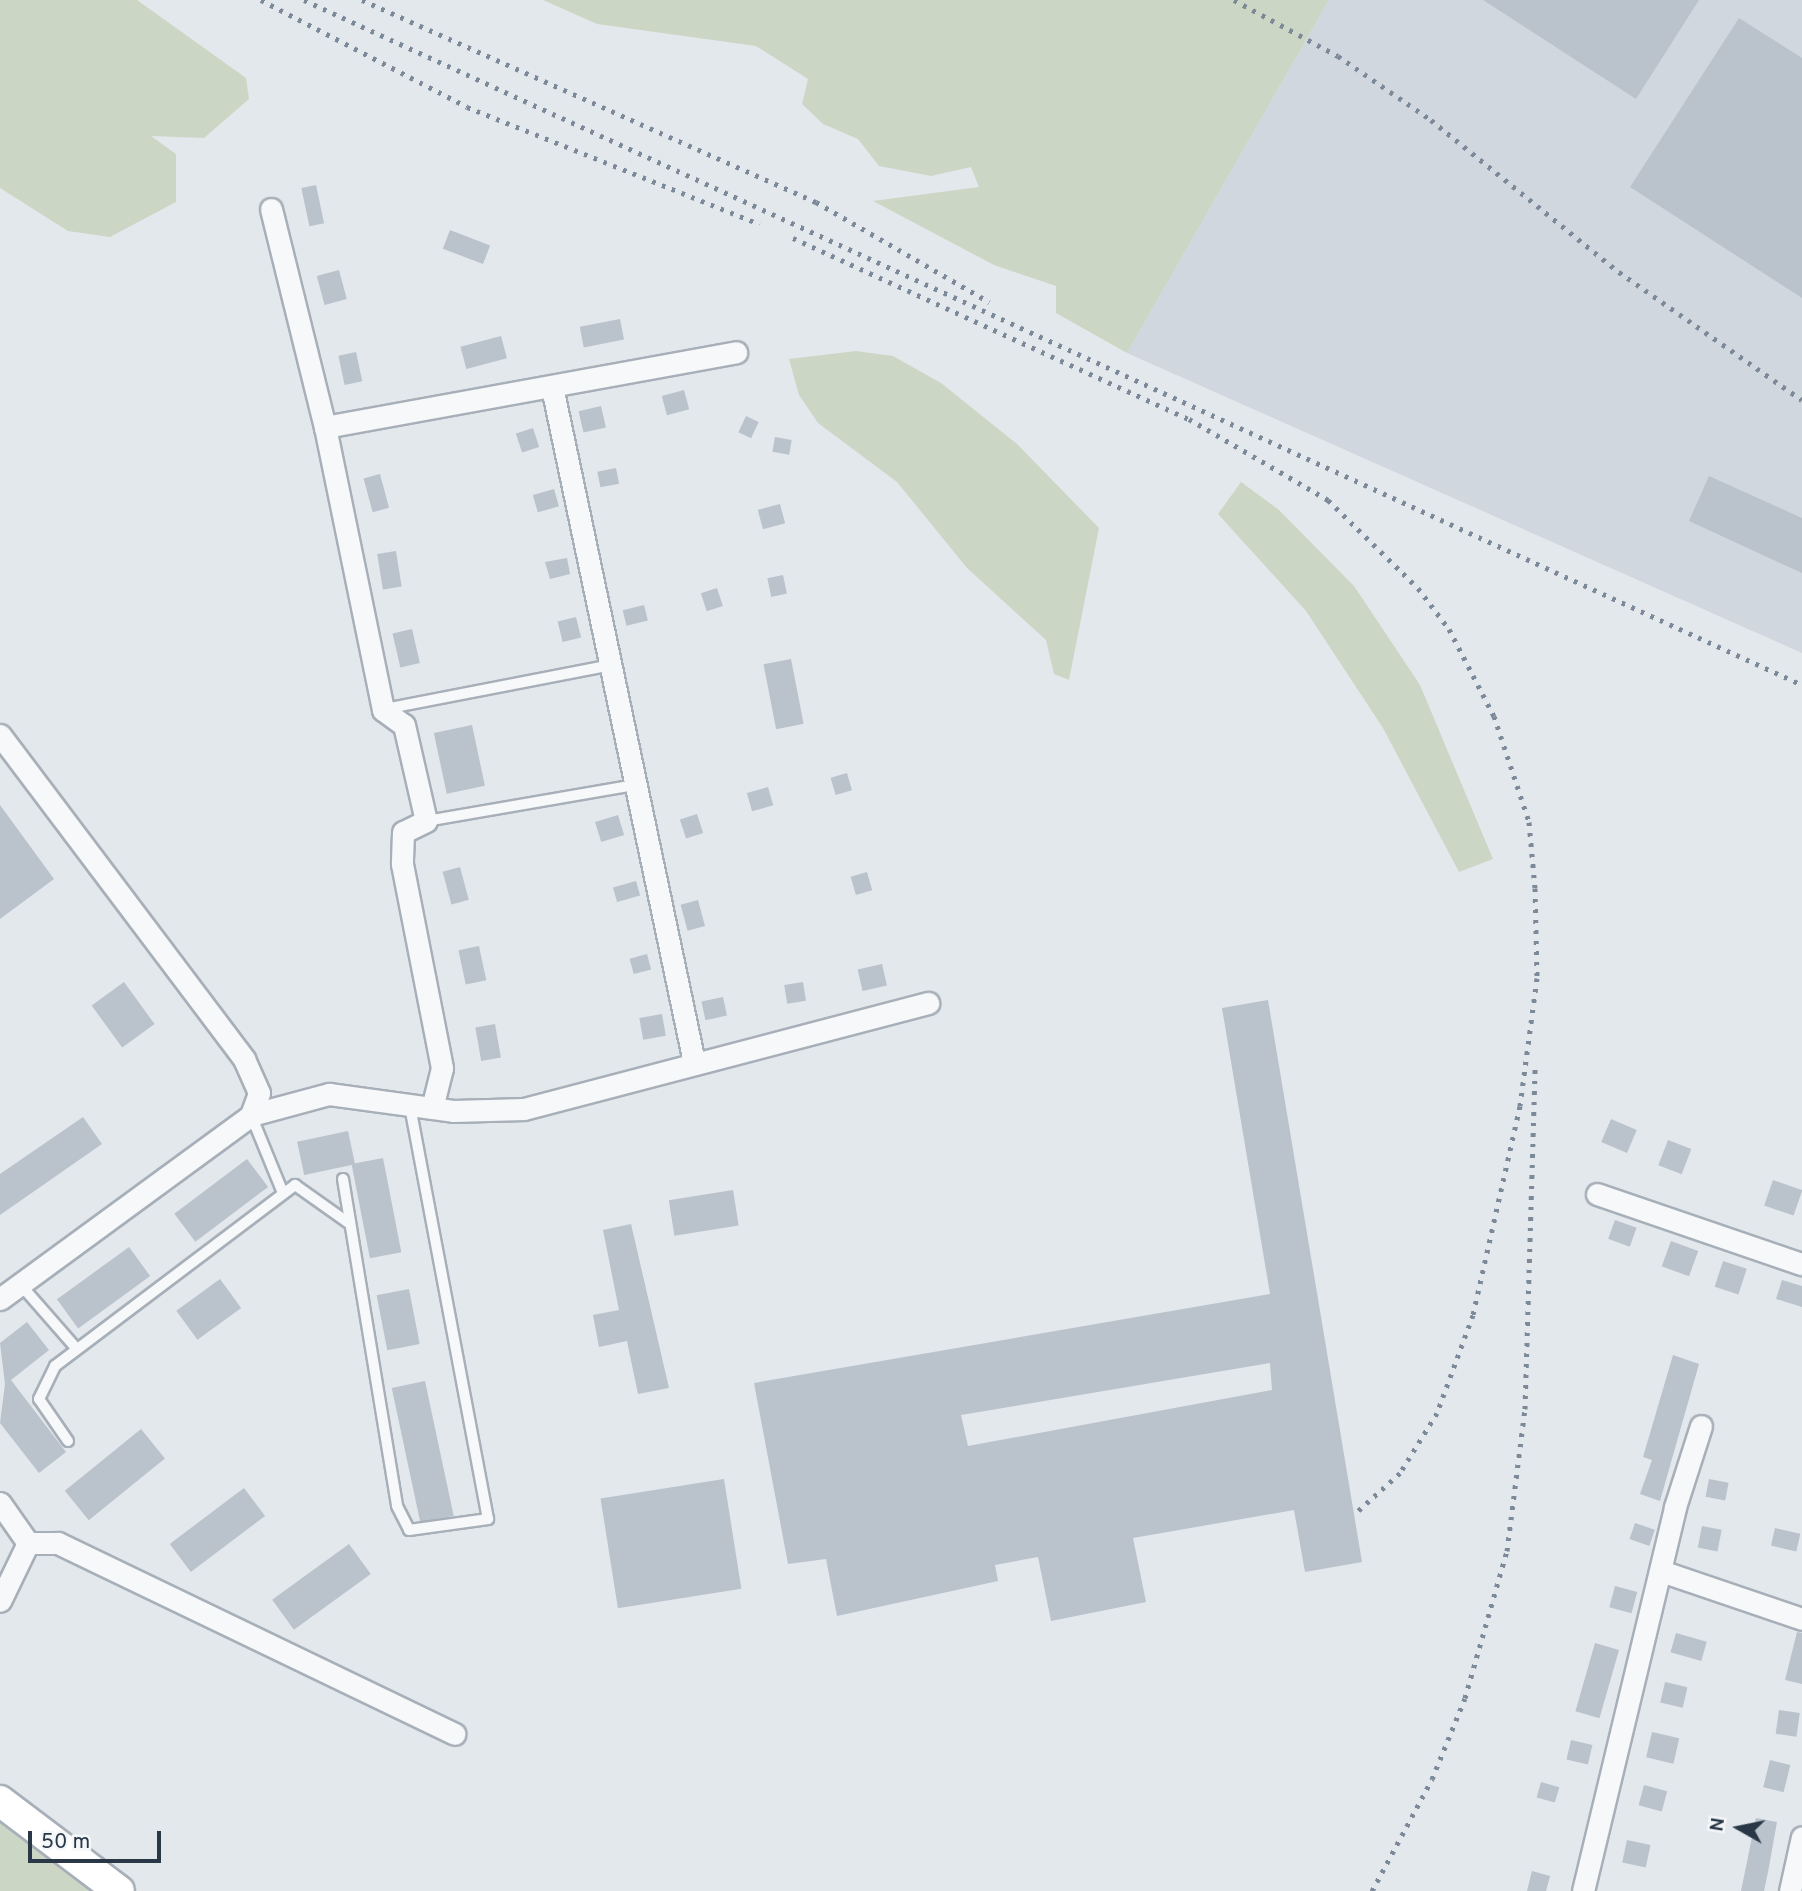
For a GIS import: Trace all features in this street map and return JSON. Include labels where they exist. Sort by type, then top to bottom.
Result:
[{"type":"street","points":[[271,209],[325,427],[383,710],[404,725],[426,821],[403,832],[402,864],[442,1068],[432,1108]]},
{"type":"street","points":[[325,427],[736,352]]},
{"type":"street","points":[[552,387],[694,1062]]},
{"type":"street","points":[[0,735],[244,1059],[259,1093],[251,1115]]},
{"type":"street","points":[[0,1299],[251,1115],[329,1094],[432,1108],[524,1109],[694,1062],[928,1003]]},
{"type":"street","points":[[1597,1194],[1802,1264]]},
{"type":"street","points":[[1583,1891],[1664,1572],[1675,1507],[1702,1426]]},
{"type":"street","points":[[0,1503],[28,1543]]},
{"type":"street","points":[[0,1601],[28,1543]]},
{"type":"street","points":[[28,1543],[58,1543],[454,1734]]},
{"type":"street","points":[[1664,1572],[1802,1619]]},
{"type":"street","points":[[0,1801],[119,1891]]},
{"type":"street","points":[[1790,1891],[1802,1837]]},
{"type":"lane","points":[[383,710],[612,664]]},
{"type":"lane","points":[[426,821],[635,785]]},
{"type":"lane","points":[[342,1179],[397,1506],[409,1530],[488,1519],[410,1105]]},
{"type":"lane","points":[[251,1115],[283,1193]]},
{"type":"lane","points":[[68,1441],[39,1399],[55,1366],[77,1349],[295,1185],[307,1188],[350,1224]]},
{"type":"lane","points":[[20,1284],[77,1349]]},
{"type":"shaded area","points":[[1329,0],[1802,0],[1802,653],[1127,353]]},
{"type":"green space","points":[[0,0],[137,0],[246,78],[249,99],[204,138],[151,136],[176,154],[176,202],[110,237],[68,231],[0,188]]},
{"type":"green space","points":[[543,0],[1329,0],[1127,353],[1056,313],[1056,286],[994,265],[873,201],[979,187],[971,167],[931,176],[879,166],[858,139],[823,124],[802,104],[808,79],[756,46],[597,24]]},
{"type":"green space","points":[[856,351],[893,356],[941,383],[1017,444],[1099,528],[1069,680],[1054,674],[1046,640],[967,568],[897,482],[818,423],[799,395],[789,359]]},
{"type":"green space","points":[[1241,482],[1279,510],[1354,586],[1420,685],[1493,859],[1459,872],[1383,728],[1306,611],[1218,514]]},
{"type":"green space","points":[[0,1808],[106,1891],[0,1891]]},
{"type":"building","points":[[1483,0],[1699,0],[1636,99]]},
{"type":"building","points":[[1739,18],[1802,58],[1802,298],[1630,187]]},
{"type":"building","points":[[316,185],[324,223],[309,226],[301,188]]},
{"type":"building","points":[[450,230],[490,245],[483,264],[443,249]]},
{"type":"building","points":[[339,270],[347,299],[325,305],[317,276]]},
{"type":"building","points":[[620,319],[624,340],[584,347],[580,327]]},
{"type":"building","points":[[501,336],[507,358],[466,369],[460,347]]},
{"type":"building","points":[[356,352],[362,381],[345,385],[338,356]]},
{"type":"building","points":[[684,390],[689,409],[667,415],[662,396]]},
{"type":"building","points":[[601,406],[606,427],[584,433],[579,411]]},
{"type":"building","points":[[746,416],[759,422],[751,438],[738,432]]},
{"type":"building","points":[[533,428],[539,447],[522,453],[516,434]]},
{"type":"building","points":[[775,437],[792,440],[789,455],[772,452]]},
{"type":"building","points":[[616,468],[619,484],[600,487],[597,472]]},
{"type":"building","points":[[380,474],[389,508],[373,512],[364,478]]},
{"type":"building","points":[[1709,476],[1802,518],[1802,573],[1689,521]]},
{"type":"building","points":[[554,489],[559,506],[538,512],[533,495]]},
{"type":"building","points":[[780,504],[785,523],[763,529],[758,510]]},
{"type":"building","points":[[396,551],[402,587],[383,590],[377,554]]},
{"type":"building","points":[[567,558],[570,574],[550,579],[545,562]]},
{"type":"building","points":[[783,575],[787,594],[771,597],[767,578]]},
{"type":"building","points":[[717,588],[723,606],[707,611],[701,593]]},
{"type":"building","points":[[644,605],[648,621],[627,626],[623,610]]},
{"type":"building","points":[[576,617],[581,637],[563,642],[558,622]]},
{"type":"building","points":[[412,629],[420,663],[400,668],[393,633]]},
{"type":"building","points":[[791,659],[804,724],[776,729],[764,664]]},
{"type":"building","points":[[472,725],[485,786],[447,794],[434,733]]},
{"type":"building","points":[[847,773],[852,790],[836,795],[831,778]]},
{"type":"building","points":[[768,787],[773,805],[752,811],[747,793]]},
{"type":"building","points":[[0,805],[54,879],[0,919]]},
{"type":"building","points":[[697,814],[703,833],[686,839],[680,820]]},
{"type":"building","points":[[618,815],[624,835],[601,842],[595,822]]},
{"type":"building","points":[[460,867],[469,900],[451,905],[443,872]]},
{"type":"building","points":[[867,872],[872,890],[856,895],[851,877]]},
{"type":"building","points":[[636,881],[640,895],[617,902],[613,888]]},
{"type":"building","points":[[698,900],[705,926],[688,931],[681,905]]},
{"type":"building","points":[[479,946],[486,980],[466,985],[458,950]]},
{"type":"building","points":[[647,954],[651,969],[634,974],[630,959]]},
{"type":"building","points":[[882,964],[887,985],[863,991],[858,970]]},
{"type":"building","points":[[124,982],[155,1024],[122,1048],[92,1006]]},
{"type":"building","points":[[803,982],[806,1001],[787,1004],[784,985]]},
{"type":"building","points":[[723,997],[727,1016],[705,1020],[701,1002]]},
{"type":"building","points":[[1268,1000],[1362,1562],[1305,1572],[1294,1510],[1133,1538],[1146,1602],[1051,1621],[1038,1557],[995,1565],[998,1581],[837,1616],[826,1559],[788,1564],[754,1383],[1270,1294],[1222,1008]],"holes":[[[1270,1363],[1272,1390],[968,1446],[961,1415]]]},
{"type":"building","points":[[662,1014],[666,1036],[643,1040],[639,1018]]},
{"type":"building","points":[[495,1024],[501,1057],[481,1061],[475,1027]]},
{"type":"building","points":[[83,1117],[102,1144],[0,1215],[0,1174]]},
{"type":"building","points":[[1611,1119],[1637,1130],[1627,1153],[1601,1142]]},
{"type":"building","points":[[348,1131],[355,1164],[304,1175],[297,1142]]},
{"type":"building","points":[[1668,1140],[1691,1149],[1682,1174],[1658,1165]]},
{"type":"building","points":[[383,1158],[401,1252],[370,1258],[352,1164]]},
{"type":"building","points":[[247,1159],[268,1187],[195,1242],[174,1214]]},
{"type":"building","points":[[1773,1180],[1802,1190],[1794,1216],[1764,1206]]},
{"type":"building","points":[[733,1190],[739,1226],[674,1236],[669,1200]]},
{"type":"building","points":[[1615,1220],[1637,1228],[1630,1247],[1608,1239]]},
{"type":"building","points":[[631,1224],[669,1388],[638,1394],[627,1341],[599,1347],[593,1315],[619,1310],[603,1230]]},
{"type":"building","points":[[1671,1241],[1698,1251],[1689,1276],[1662,1266]]},
{"type":"building","points":[[129,1247],[150,1276],[78,1328],[57,1299]]},
{"type":"building","points":[[1723,1261],[1747,1269],[1738,1294],[1715,1287]]},
{"type":"building","points":[[220,1279],[241,1308],[197,1340],[176,1311]]},
{"type":"building","points":[[1782,1280],[1802,1286],[1802,1307],[1776,1299]]},
{"type":"building","points":[[409,1289],[420,1344],[387,1350],[377,1295]]},
{"type":"building","points":[[27,1322],[49,1350],[11,1380],[66,1452],[39,1473],[0,1423],[5,1384],[0,1343]]},
{"type":"building","points":[[1673,1355],[1699,1364],[1660,1501],[1640,1494],[1652,1460],[1643,1457]]},
{"type":"building","points":[[425,1381],[454,1516],[420,1523],[392,1388]]},
{"type":"building","points":[[141,1429],[165,1459],[89,1520],[65,1491]]},
{"type":"building","points":[[724,1479],[741,1589],[618,1608],[601,1499]]},
{"type":"building","points":[[1709,1479],[1729,1483],[1725,1500],[1706,1497]]},
{"type":"building","points":[[244,1488],[265,1516],[191,1572],[170,1544]]},
{"type":"building","points":[[1635,1523],[1655,1530],[1649,1546],[1629,1539]]},
{"type":"building","points":[[1702,1526],[1722,1530],[1717,1551],[1698,1548]]},
{"type":"building","points":[[1775,1528],[1800,1534],[1796,1551],[1771,1546]]},
{"type":"building","points":[[349,1544],[371,1574],[294,1630],[272,1600]]},
{"type":"building","points":[[1615,1586],[1637,1592],[1632,1613],[1609,1607]]},
{"type":"building","points":[[1797,1632],[1802,1633],[1802,1684],[1785,1680]]},
{"type":"building","points":[[1676,1633],[1707,1642],[1701,1661],[1670,1652]]},
{"type":"building","points":[[1595,1643],[1619,1650],[1599,1718],[1575,1711]]},
{"type":"building","points":[[1665,1682],[1687,1687],[1683,1708],[1660,1702]]},
{"type":"building","points":[[1779,1710],[1800,1713],[1796,1737],[1776,1734]]},
{"type":"building","points":[[1652,1732],[1679,1738],[1673,1764],[1646,1757]]},
{"type":"building","points":[[1571,1740],[1592,1745],[1588,1764],[1567,1759]]},
{"type":"building","points":[[1770,1760],[1790,1765],[1784,1792],[1763,1787]]},
{"type":"building","points":[[1541,1782],[1559,1787],[1555,1803],[1537,1797]]},
{"type":"building","points":[[1644,1785],[1667,1791],[1662,1811],[1639,1805]]},
{"type":"building","points":[[1756,1818],[1777,1822],[1768,1872],[1764,1891],[1741,1891]]},
{"type":"building","points":[[1627,1840],[1650,1845],[1646,1867],[1622,1862]]},
{"type":"building","points":[[1532,1871],[1550,1876],[1546,1891],[1527,1891]]},
{"type":"railway","points":[[261,0],[467,107],[759,224]]},
{"type":"railway","points":[[304,0],[1802,685]]},
{"type":"railway","points":[[362,0],[816,202],[989,302]]},
{"type":"railway","points":[[1234,0],[1338,56],[1431,120],[1619,272],[1802,400]]},
{"type":"railway","points":[[793,238],[1189,419],[1328,500],[1418,588],[1449,629],[1494,716],[1529,822],[1535,888],[1537,978],[1520,1106],[1473,1315],[1437,1413],[1400,1473],[1358,1511]]},
{"type":"railway","points":[[1372,1891],[1432,1779],[1465,1698],[1507,1551],[1525,1409],[1535,1069]]}]
